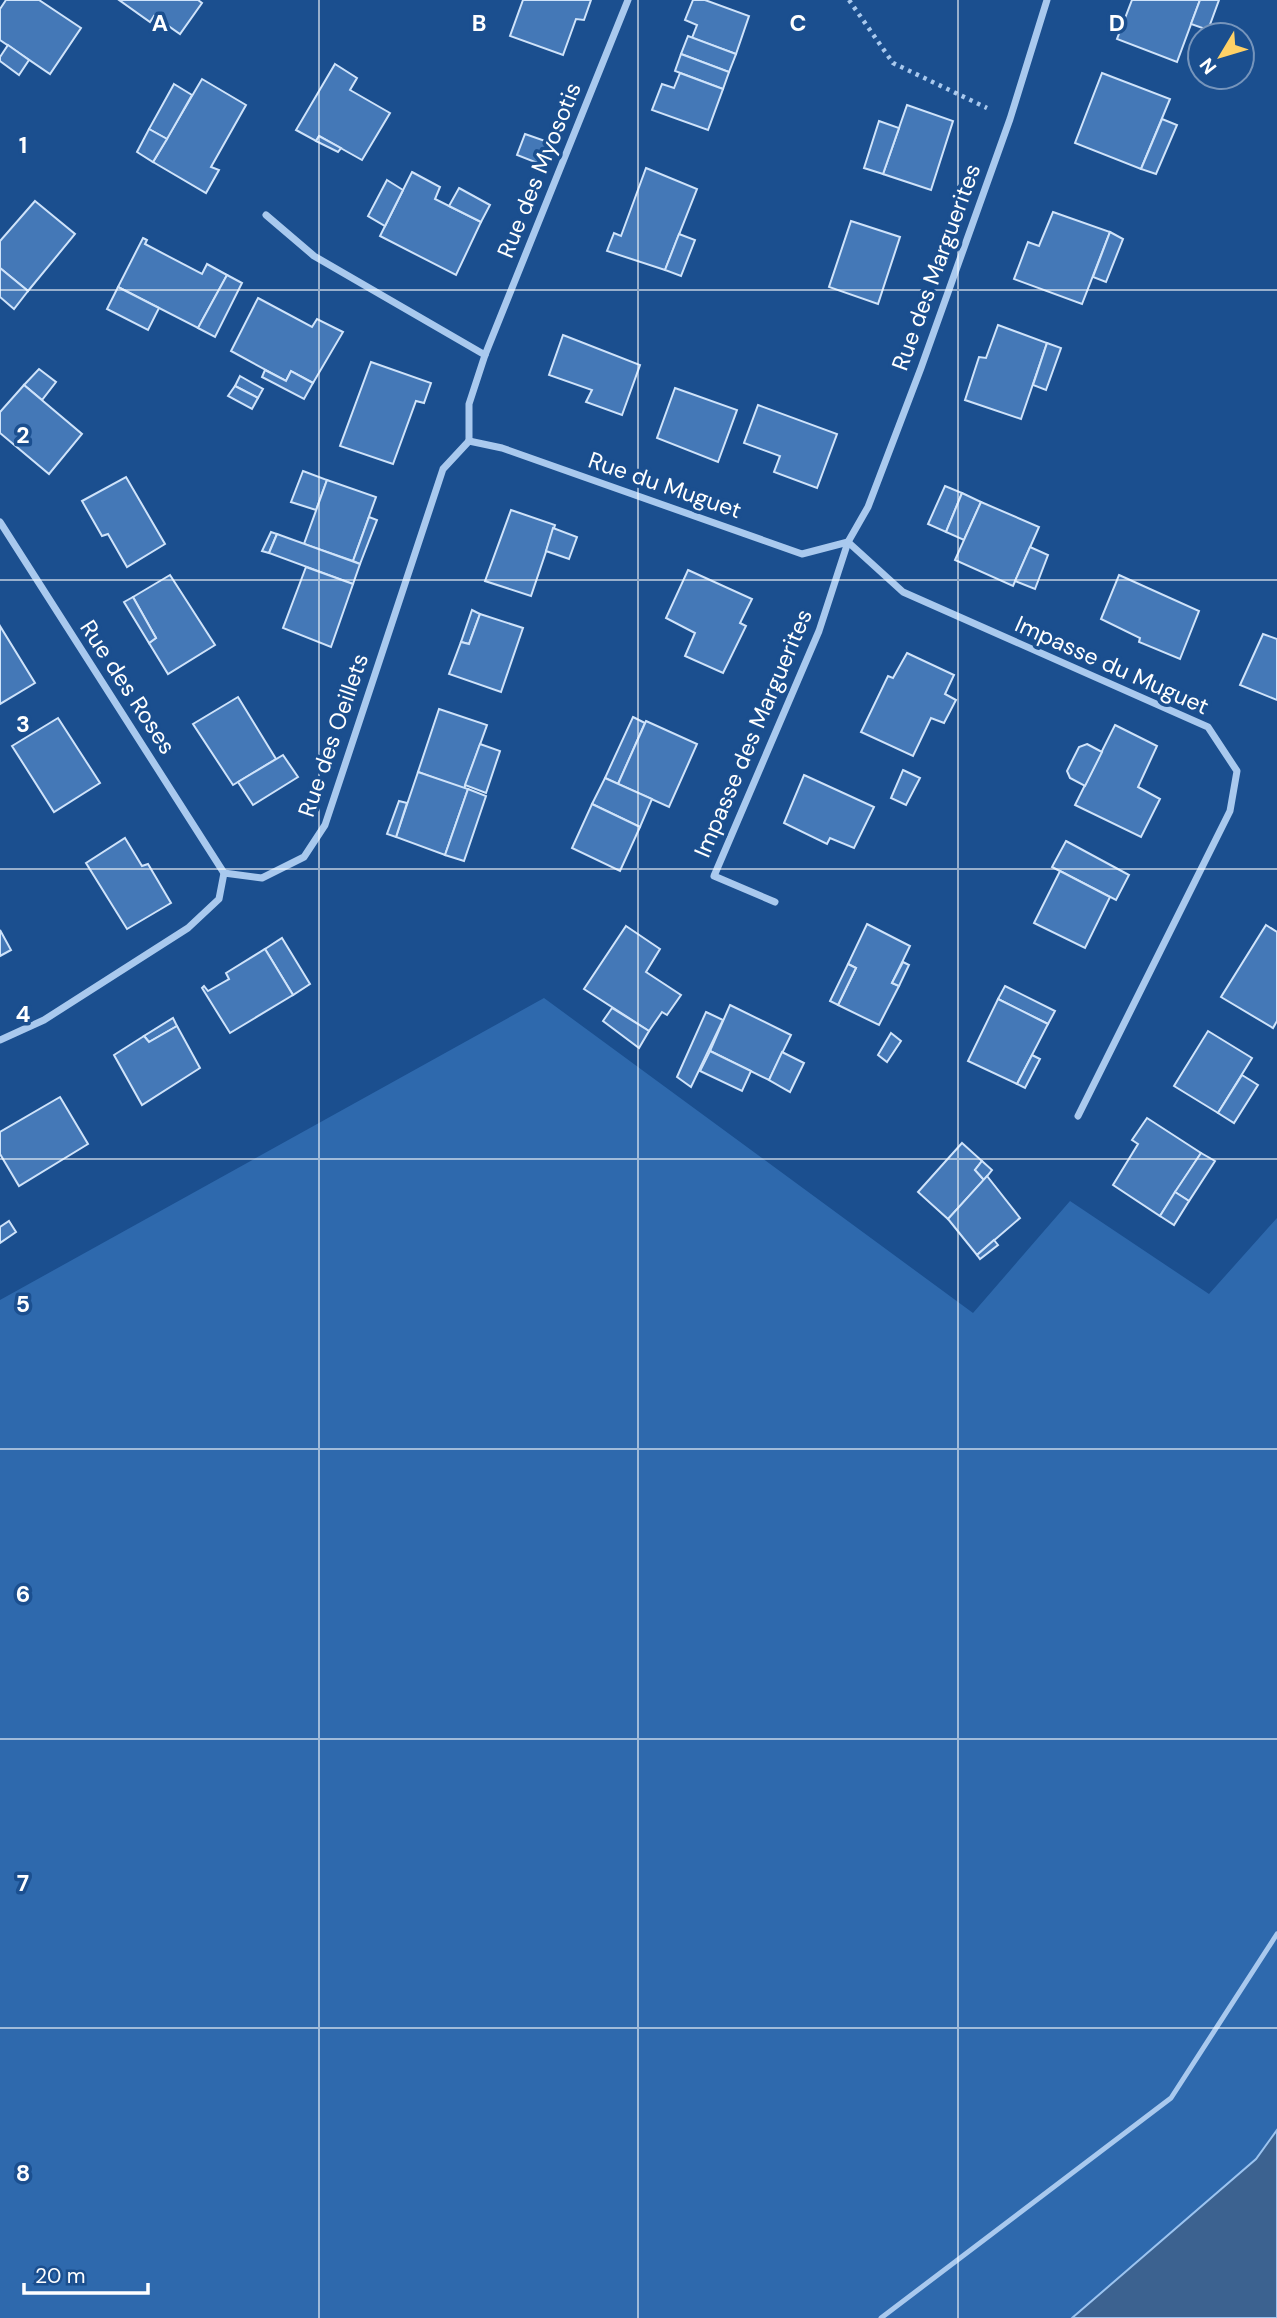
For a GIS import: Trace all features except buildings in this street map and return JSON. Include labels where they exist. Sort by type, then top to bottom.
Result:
[{"type":"street","name":"Rue des Myosotis","points":[[469,441],[469,404],[485,355],[628,0]]},
{"type":"street","name":"Rue des Marguerites","points":[[848,542],[873,495],[921,368],[1010,119],[1047,0]]},
{"type":"street","points":[[266,215],[314,256],[485,355]]},
{"type":"street","name":"Rue du Muguet","points":[[469,441],[502,448],[802,554],[848,542]]},
{"type":"street","name":"Rue des Oeillets","points":[[224,873],[262,878],[304,857],[325,825],[443,469],[469,441]]},
{"type":"street","name":"Rue des Roses","points":[[0,522],[224,873]]},
{"type":"street","name":"Impasse des Marguerites","points":[[775,902],[714,876],[819,631],[848,542]]},
{"type":"street","name":"Impasse du Muguet","points":[[848,542],[903,592],[1208,727],[1237,771],[1230,811],[1078,1116]]},
{"type":"street","points":[[0,1040],[44,1020],[188,928],[219,899],[224,873]]},
{"type":"lane","points":[[881,2318],[1171,2098],[1277,1934]]},
{"type":"path","points":[[849,0],[893,63],[1010,119]]},
{"type":"shaded area","points":[[544,998],[973,1313],[1070,1201],[1209,1294],[1277,1218],[1277,2130],[1256,2159],[1072,2318],[0,2318],[0,1300]]},
{"type":"shaded area","points":[[1277,2130],[1277,2318],[1072,2318],[1256,2159]]}]
